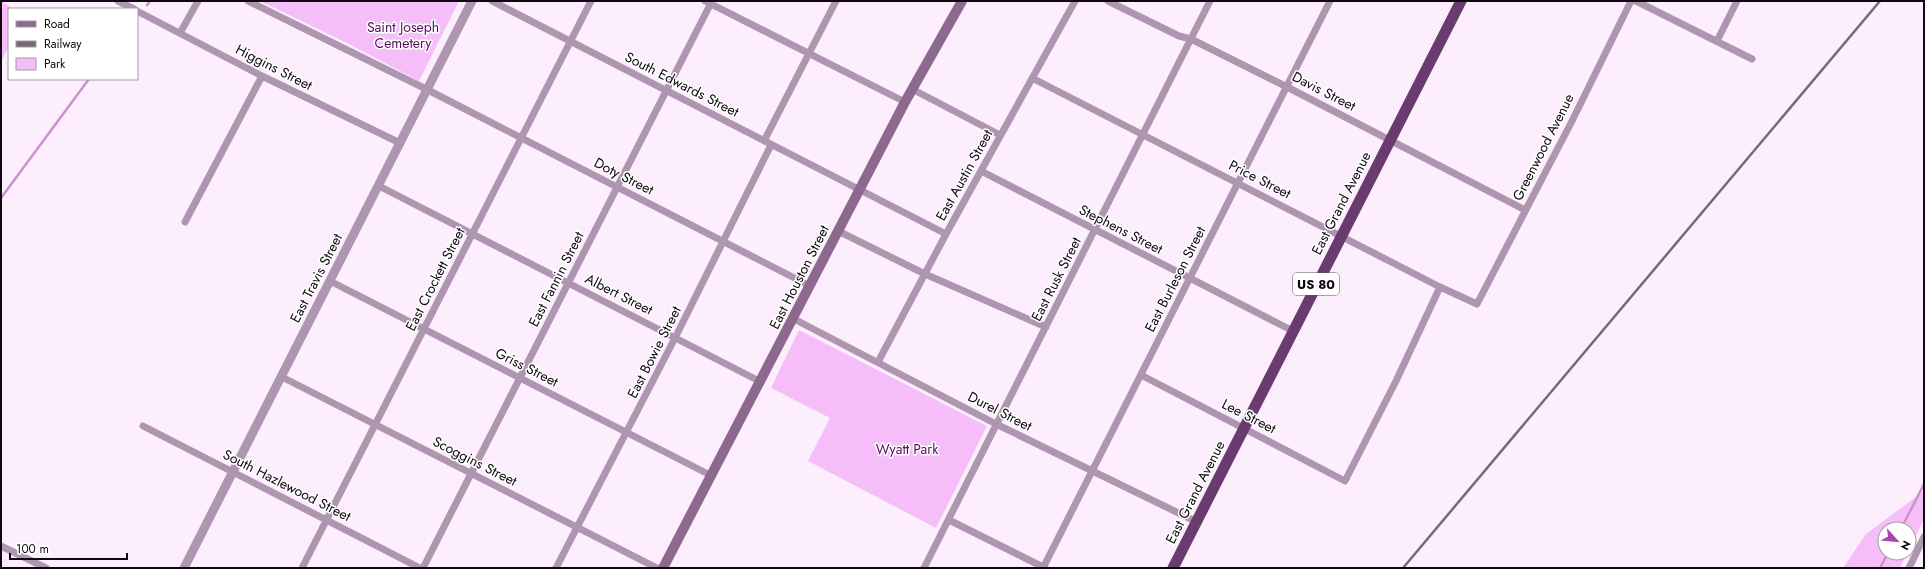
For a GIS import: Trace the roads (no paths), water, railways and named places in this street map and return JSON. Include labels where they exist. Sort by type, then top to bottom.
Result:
[{"type":"highway","name":"East Grand Avenue","points":[[1173,568],[1461,1]]},
{"type":"main road","name":"East Houston Street","points":[[663,568],[794,319],[905,102],[962,1]]},
{"type":"street","points":[[118,1],[132,8]]},
{"type":"street","points":[[180,33],[198,1]]},
{"type":"street","name":"Doty Street","points":[[248,1],[426,89],[810,286]]},
{"type":"street","name":"East Travis Street","points":[[185,568],[379,186],[426,89],[472,1]]},
{"type":"street","name":"South Edwards Street","points":[[492,1],[946,234]]},
{"type":"street","name":"East Crockett Street","points":[[302,568],[591,1]]},
{"type":"street","name":"East Bowie Street","points":[[556,568],[724,241],[767,143],[836,1]]},
{"type":"street","name":"East Austin Street","points":[[878,362],[980,171],[1075,1]]},
{"type":"street","name":"Davis Street","points":[[1108,1],[1180,36],[1191,39],[1287,87],[1525,210]]},
{"type":"street","name":"East Rusk Street","points":[[924,568],[1210,1]]},
{"type":"street","name":"East Burleson Street","points":[[1044,568],[1330,1]]},
{"type":"street","name":"Greenwood Avenue","points":[[1477,304],[1572,121],[1631,1]]},
{"type":"street","points":[[1636,1],[1752,59]]},
{"type":"street","points":[[1717,41],[1737,1]]},
{"type":"street","points":[[709,2],[905,102]]},
{"type":"street","name":"East Fannin Street","points":[[423,568],[666,91],[709,2]]},
{"type":"street","name":"Higgins Street","points":[[138,12],[262,76],[400,143]]},
{"type":"street","points":[[184,222],[262,76]]},
{"type":"street","name":"Price Street","points":[[1032,78],[1144,134],[1440,287],[1477,304]]},
{"type":"street","points":[[912,89],[1000,135]]},
{"type":"street","name":"Stephens Street","points":[[980,171],[1293,331]]},
{"type":"street","name":"Albert Street","points":[[379,186],[761,382]]},
{"type":"street","points":[[838,231],[925,274],[1046,326]]},
{"type":"street","name":"Griss Street","points":[[330,281],[712,476]]},
{"type":"street","name":"Lee Street","points":[[1141,375],[1345,480],[1396,381],[1440,287]]},
{"type":"street","name":"Durel Street","points":[[794,319],[996,424],[1196,522]]},
{"type":"street","name":"Scoggins Street","points":[[282,377],[657,568]]},
{"type":"street","name":"South Hazlewood Street","points":[[143,426],[420,568]]},
{"type":"street","points":[[949,520],[1044,568]]},
{"type":"street","points":[[1909,568],[1924,537]]},
{"type":"street","points":[[1,546],[46,568]]},
{"type":"waterway","points":[[147,5],[150,1]]},
{"type":"waterway","points":[[1,198],[88,80]]},
{"type":"waterway","points":[[1905,521],[1924,484]]},
{"type":"waterway","points":[[1880,568],[1884,561]]},
{"type":"railway","points":[[1403,568],[1880,1]]},
{"type":"park label","name":"Saint Joseph Cemetery","points":[[403,36]]},
{"type":"park label","name":"Wyatt Park","points":[[907,449]]}]
